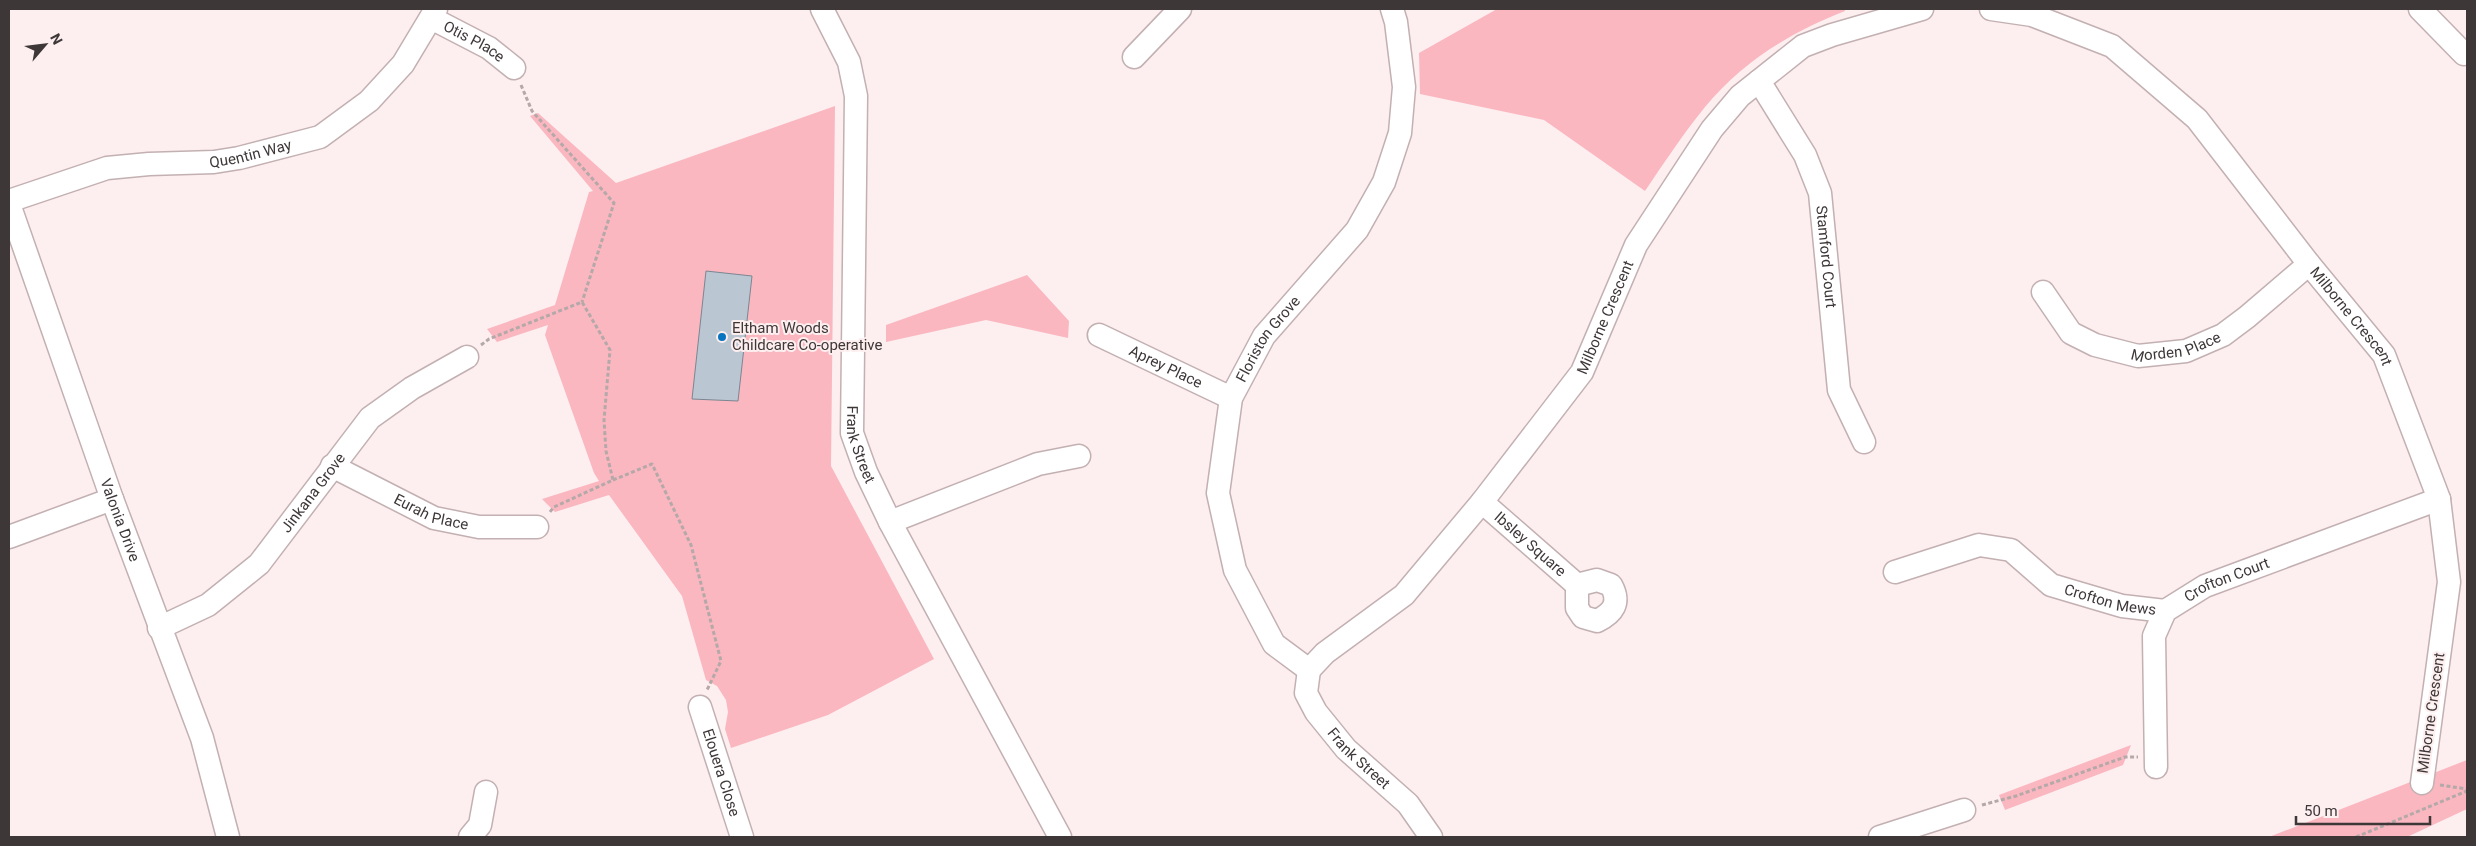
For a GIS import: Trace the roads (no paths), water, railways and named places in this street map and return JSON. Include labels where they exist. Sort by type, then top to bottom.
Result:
[{"type":"street","name":"Frank Street","points":[[822,9],[849,62],[856,96],[852,433],[866,472],[890,522],[1060,837]]},
{"type":"street","points":[[1134,57],[1180,9]]},
{"type":"street","name":"Floriston Grove","points":[[1309,670],[1274,644],[1234,570],[1218,493],[1231,398],[1264,336],[1357,230],[1384,182],[1400,134],[1404,87],[1396,22],[1392,9]]},
{"type":"street","name":"Milborne Crescent","points":[[1309,670],[1325,653],[1404,595],[1482,502],[1582,372],[1636,245],[1712,129],[1740,96],[1803,46],[1832,35],[1922,9]]},
{"type":"street","name":"Milborne Crescent","points":[[1992,9],[2032,15],[2112,46],[2197,119],[2309,264],[2384,356],[2439,499],[2449,582],[2422,783]]},
{"type":"street","points":[[2420,9],[2464,54]]},
{"type":"street","name":"Otis Place","points":[[434,14],[489,48],[514,68]]},
{"type":"street","name":"Quentin Way","points":[[9,200],[107,168],[149,164],[214,162],[239,158],[320,137],[369,101],[403,64],[434,14]]},
{"type":"street","name":"Stamford Court","points":[[1759,81],[1805,155],[1820,193],[1839,390],[1864,442]]},
{"type":"street","name":"Valonia Drive","points":[[9,204],[112,499],[202,738],[228,837]]},
{"type":"street","name":"Morden Place","points":[[2043,292],[2071,333],[2095,345],[2138,356],[2186,350],[2222,335],[2247,317],[2309,264]]},
{"type":"street","name":"Aprey Place","points":[[1099,335],[1231,398]]},
{"type":"street","name":"Jinkana Grove","points":[[159,628],[208,604],[260,564],[370,418],[412,388],[467,357]]},
{"type":"street","points":[[890,522],[1038,464],[1079,456]]},
{"type":"street","name":"Eurah Place","points":[[332,466],[434,518],[480,527],[537,527]]},
{"type":"street","points":[[9,536],[112,499]]},
{"type":"street","name":"Crofton Court","points":[[2165,612],[2205,586],[2439,499]]},
{"type":"street","name":"Ibsley Square","points":[[1482,502],[1578,584]]},
{"type":"street","name":"Crofton Mews","points":[[1895,572],[1980,545],[2011,550],[2051,584],[2122,606],[2165,612]]},
{"type":"street","points":[[2156,762],[2154,636],[2165,612]]},
{"type":"street","name":"Frank Street","points":[[1309,670],[1306,693],[1316,712],[1346,749],[1408,804],[1431,837]]},
{"type":"street","name":"Elouera Close","points":[[700,706],[742,837]]},
{"type":"street","points":[[470,837],[480,824],[486,792]]},
{"type":"street","points":[[1880,837],[1964,810]]},
{"type":"place","name":"Eltham Woods Childcare Co-operative","points":[[722,337]]}]
